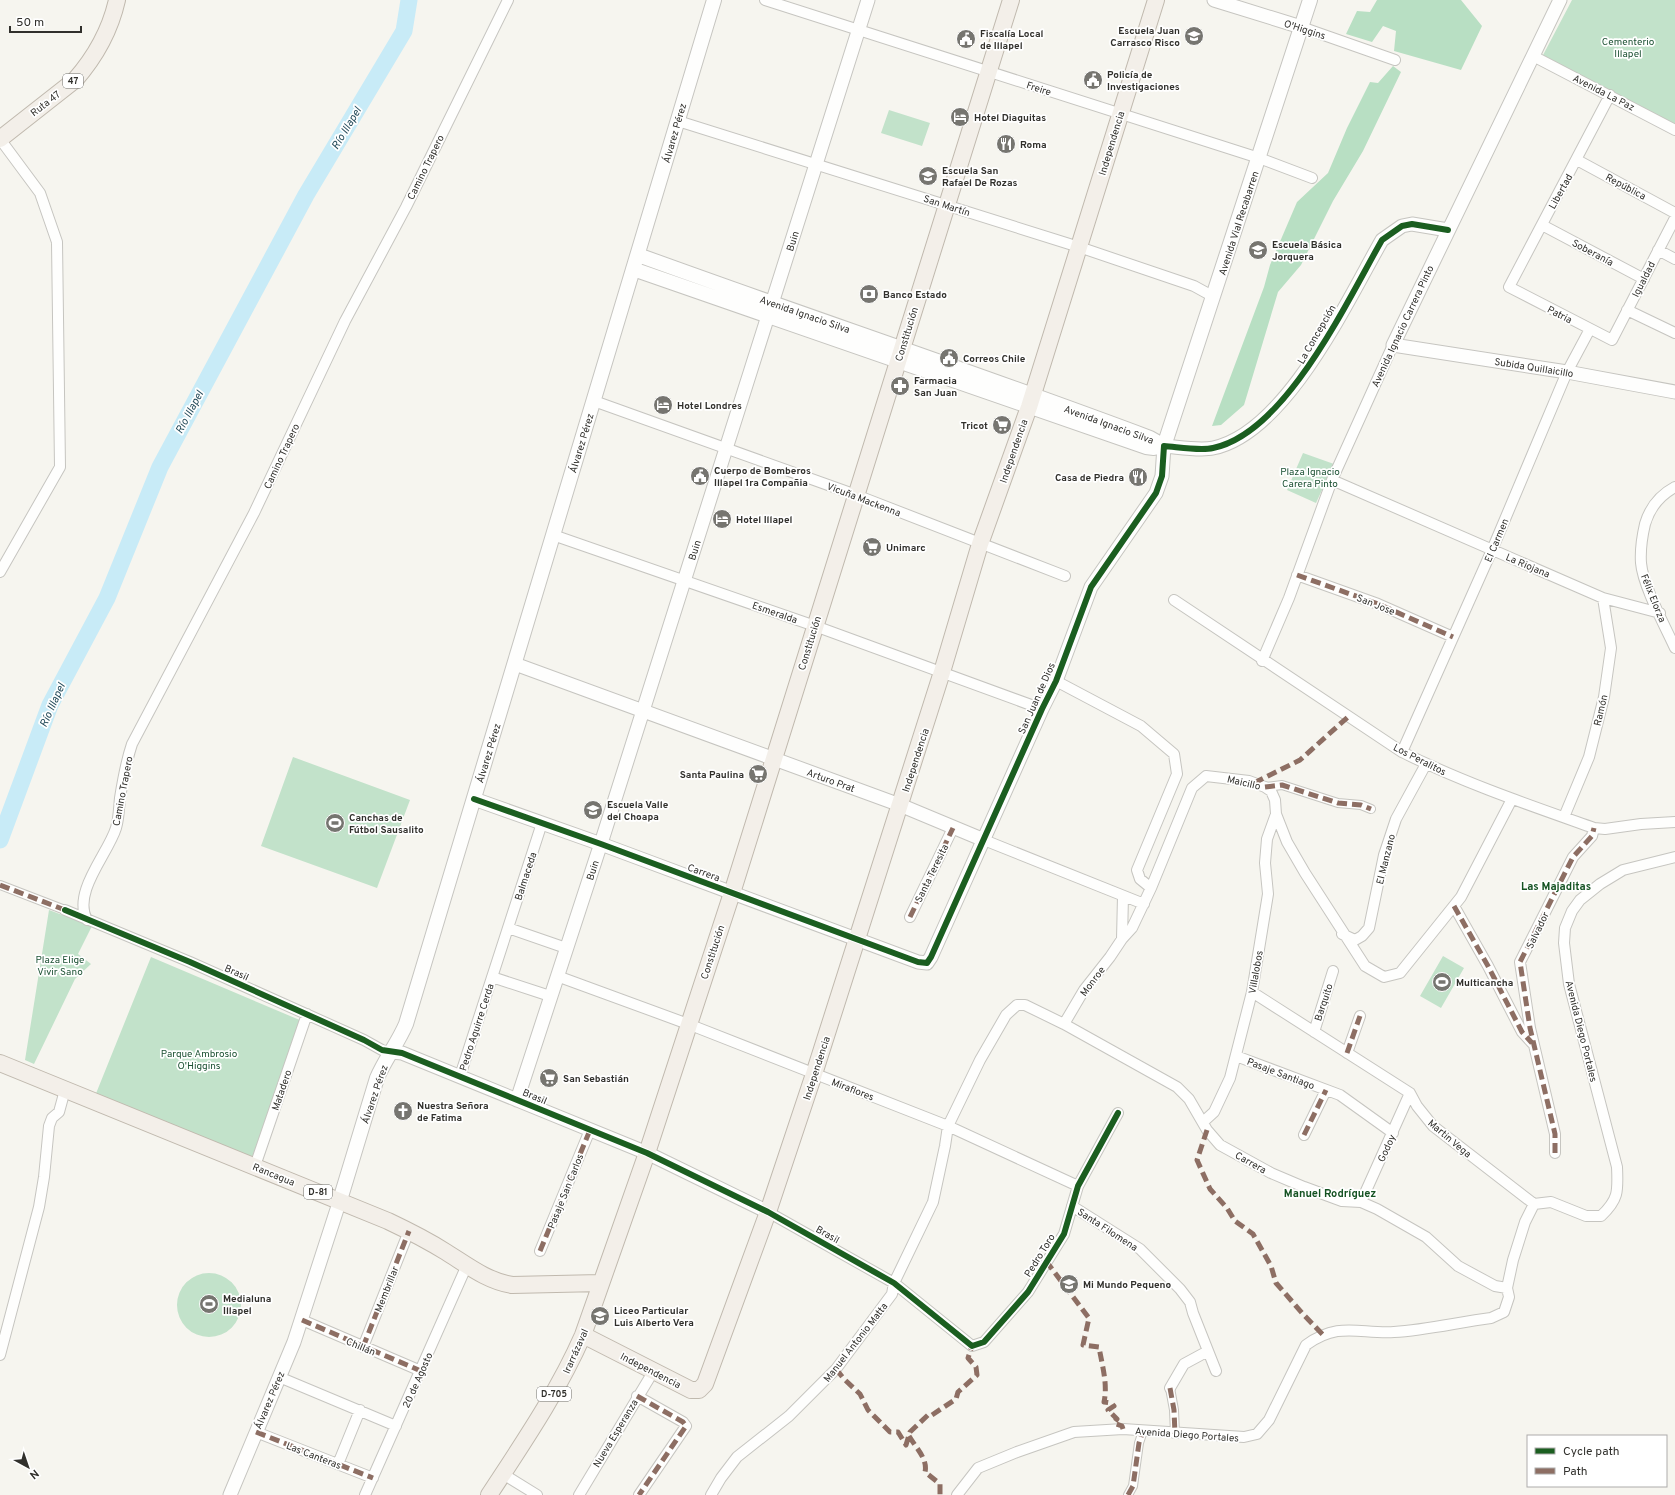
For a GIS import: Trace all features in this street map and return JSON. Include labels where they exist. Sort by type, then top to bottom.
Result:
[{"type":"main road","name":"Ruta 47","points":[[0,139],[75,80],[84,70],[104,38],[117,0]]},
{"type":"main road","name":"Álvarez Pérez","points":[[340,1200],[378,1078],[406,1024],[714,0]]},
{"type":"main road","name":"Constitución","points":[[600,1283],[647,1153],[732,893],[1011,0]]},
{"type":"main road","name":"Independencia","points":[[583,1335],[652,1372],[691,1390],[699,1390],[703,1386],[768,1212],[814,1074],[942,672],[980,544],[1030,401],[1156,0]]},
{"type":"main road","name":"Avenida Vial Recabarren","points":[[1164,446],[1310,0]]},
{"type":"main road","name":"Avenida Ignacio Silva","points":[[638,255],[770,310]]},
{"type":"main road","name":"Avenida Ignacio Silva","points":[[634,269],[770,310],[900,354],[1030,401],[1146,447],[1154,448],[1164,446]]},
{"type":"main road","name":"Rancagua","points":[[0,1063],[340,1200],[409,1231],[491,1279],[512,1285],[600,1283]]},
{"type":"main road","name":"Irarrázaval","points":[[489,1495],[553,1395],[583,1335],[600,1283]]},
{"type":"street","name":"Camino Trapero","points":[[87,920],[82,907],[85,895],[116,827],[125,765],[132,744],[254,513],[341,328],[406,207],[508,0]]},
{"type":"street","name":"Freire","points":[[765,0],[1259,158],[1312,178]]},
{"type":"street","name":"Buin","points":[[517,1100],[643,710],[868,0]]},
{"type":"street","name":"O'Higgins","points":[[1214,0],[1301,27],[1395,60]]},
{"type":"street","name":"Avenida Ignacio Carrera Pinto","points":[[1262,661],[1297,575],[1332,480],[1393,345],[1560,0]]},
{"type":"street","name":"Avenida La Paz","points":[[1533,56],[1675,130]]},
{"type":"street","name":"Libertad","points":[[1509,287],[1610,95]]},
{"type":"street","name":"San Martín","points":[[678,121],[816,163],[1079,247],[1194,286],[1214,297]]},
{"type":"street","points":[[0,139],[40,193],[56,242],[60,467],[0,572]]},
{"type":"street","name":"República","points":[[1577,160],[1675,213]]},
{"type":"street","name":"Igualdad","points":[[1612,340],[1675,218]]},
{"type":"street","name":"La Concepción","points":[[1164,446],[1212,448],[1240,439],[1262,423],[1308,370],[1382,240],[1402,226],[1412,224],[1448,230]]},
{"type":"street","name":"Soberanía","points":[[1542,225],[1644,279]]},
{"type":"street","points":[[1658,250],[1675,259]]},
{"type":"street","name":"Patria","points":[[1509,287],[1612,340]]},
{"type":"street","points":[[1627,310],[1675,333]]},
{"type":"street","name":"El Carmen","points":[[1402,752],[1492,550],[1567,372],[1590,329]]},
{"type":"street","name":"Subida Quillaicillo","points":[[1393,345],[1567,372],[1675,392]]},
{"type":"street","name":"Vicuña Mackenna","points":[[594,401],[856,495],[1065,576]]},
{"type":"street","name":"San Juan de Dios","points":[[927,963],[931,958],[1042,709],[1056,681],[1091,587],[1156,493],[1162,476],[1164,446]]},
{"type":"street","name":"La Riojana","points":[[1332,480],[1603,598],[1660,613]]},
{"type":"street","name":"Félix Elorza","points":[[1675,487],[1665,492],[1654,504],[1641,540],[1641,564],[1645,580],[1675,648]]},
{"type":"street","name":"Esmeralda","points":[[553,535],[815,626],[1042,709]]},
{"type":"street","name":"San Jose","points":[[1297,575],[1378,604],[1453,637]]},
{"type":"street","name":"Ramón","points":[[1564,817],[1589,757],[1604,697],[1611,648],[1603,598]]},
{"type":"street","name":"Los Peralitos","points":[[1174,600],[1262,661],[1402,752],[1426,764],[1512,799],[1594,828],[1605,829],[1641,824],[1675,822]]},
{"type":"street","name":"Arturo Prat","points":[[515,664],[900,805],[953,828],[1144,904]]},
{"type":"street","points":[[1056,681],[1141,726],[1174,754],[1177,774],[1137,870],[1140,879],[1151,888]]},
{"type":"street","name":"El Manzano","points":[[1342,934],[1355,940],[1362,936],[1369,928],[1384,855],[1396,818],[1426,764]]},
{"type":"street","name":"Maicillo","points":[[1151,888],[1192,788],[1199,781],[1206,776],[1227,777],[1265,787],[1271,791],[1275,800],[1276,814],[1287,842],[1342,934],[1365,966],[1384,977],[1400,973],[1462,896],[1512,799]]},
{"type":"street","points":[[1265,787],[1282,784],[1338,803],[1360,805],[1371,809]]},
{"type":"street","name":"Carrera","points":[[474,799],[918,962],[927,963]]},
{"type":"street","name":"Villalobos","points":[[1203,1122],[1214,1112],[1230,1078],[1252,992],[1268,894],[1265,863],[1267,839],[1276,814]]},
{"type":"street","name":"Balmaceda","points":[[492,977],[542,824]]},
{"type":"street","name":"Santa Teresita","points":[[910,918],[953,828]]},
{"type":"street","name":"Salvador","points":[[1555,1153],[1555,1134],[1533,1044],[1520,962],[1573,857],[1592,836],[1594,828]]},
{"type":"street","name":"Avenida Diego Portales","points":[[957,1495],[978,1468],[1017,1452],[1074,1432],[1092,1430],[1143,1431],[1244,1437],[1257,1434],[1269,1420],[1306,1345],[1312,1340],[1333,1332],[1350,1329],[1393,1332],[1491,1318],[1504,1312],[1508,1297],[1507,1288],[1520,1237],[1534,1204],[1551,1202],[1586,1216],[1601,1216],[1613,1204],[1618,1187],[1617,1167],[1569,984],[1564,943],[1565,928],[1572,911],[1580,900],[1600,884],[1623,870],[1675,857]]},
{"type":"street","points":[[0,885],[65,910]]},
{"type":"street","name":"Monroe","points":[[1064,1024],[1084,990],[1132,928],[1151,888]]},
{"type":"street","points":[[1122,939],[1123,896]]},
{"type":"street","name":"Salvador","points":[[1454,906],[1488,966],[1522,1032],[1533,1044]]},
{"type":"street","name":"Brasil","points":[[65,910],[190,962],[360,1040],[364,1040],[382,1050],[402,1053],[647,1153],[768,1212],[894,1282],[972,1346]]},
{"type":"street","points":[[508,928],[566,948]]},
{"type":"street","name":"Barquito","points":[[1314,1032],[1333,971]]},
{"type":"street","name":"Miraflores","points":[[557,976],[688,1024],[948,1126],[1078,1186]]},
{"type":"street","points":[[492,977],[550,996]]},
{"type":"street","name":"Pedro Aguirre Cerda","points":[[460,1076],[492,977]]},
{"type":"street","name":"Martin Vega","points":[[1252,992],[1410,1093],[1417,1106],[1433,1126],[1534,1204]]},
{"type":"street","name":"Carrera","points":[[1017,1005],[1025,1005],[1064,1024],[1177,1087],[1189,1099],[1207,1130],[1220,1145],[1271,1173],[1342,1201],[1361,1202],[1377,1209],[1426,1237],[1458,1266],[1495,1286],[1507,1288]]},
{"type":"street","name":"Manuel Antonio Matta","points":[[711,1495],[721,1478],[737,1457],[789,1416],[836,1369],[892,1294],[894,1282],[933,1202],[948,1126],[980,1060],[1006,1015],[1017,1005]]},
{"type":"street","name":"Matadero","points":[[255,1166],[306,1014]]},
{"type":"street","points":[[1347,1053],[1360,1016]]},
{"type":"street","name":"Pasaje Santiago","points":[[1236,1056],[1340,1095],[1393,1133]]},
{"type":"street","points":[[0,1355],[39,1207],[44,1177],[49,1126],[52,1118],[59,1112],[65,1090]]},
{"type":"street","name":"Pasaje Santiago","points":[[1304,1135],[1326,1090]]},
{"type":"street","name":"Godoy","points":[[1361,1202],[1410,1093]]},
{"type":"street","name":"Pedro Toro","points":[[972,1346],[984,1342],[1028,1292],[1064,1234],[1078,1186],[1118,1113]]},
{"type":"street","name":"Pasaje San Carlos","points":[[540,1251],[590,1130]]},
{"type":"street","name":"Álvarez Pérez","points":[[230,1495],[302,1320],[340,1200]]},
{"type":"street","name":"Santa Filomena","points":[[1072,1206],[1140,1249],[1180,1289],[1190,1302],[1216,1371]]},
{"type":"street","name":"Membrillar","points":[[362,1347],[409,1231]]},
{"type":"street","name":"20 de Agosto","points":[[365,1495],[467,1265]]},
{"type":"street","name":"Chillán","points":[[302,1320],[421,1371]]},
{"type":"street","points":[[1175,1434],[1174,1410],[1170,1388],[1184,1364],[1208,1351]]},
{"type":"street","name":"Nueva Esperanza","points":[[579,1495],[652,1372]]},
{"type":"street","points":[[279,1377],[396,1426]]},
{"type":"street","points":[[638,1396],[683,1422],[686,1426],[639,1495]]},
{"type":"street","points":[[338,1464],[360,1410]]},
{"type":"street","points":[[1128,1495],[1133,1486],[1139,1443],[1143,1431]]},
{"type":"street","name":"Las Canteras","points":[[256,1432],[373,1478]]},
{"type":"street","points":[[503,1474],[537,1495]]},
{"type":"green space","points":[[1377,0],[1461,0],[1482,26],[1461,70],[1394,51],[1396,31],[1383,26],[1372,42],[1346,34],[1357,11],[1370,12]]},
{"type":"green space","name":"Cementerio Illapel","points":[[1572,0],[1675,0],[1675,124],[1542,57]]},
{"type":"green space","points":[[1393,66],[1401,72],[1363,151],[1333,201],[1301,265],[1278,292],[1244,405],[1221,425],[1212,426],[1264,287],[1270,265],[1297,202],[1328,173],[1347,128],[1370,82],[1378,83]]},
{"type":"green space","points":[[889,110],[930,123],[922,146],[881,133]]},
{"type":"green space","name":"Plaza Ignacio Carera Pinto","points":[[1303,453],[1334,464],[1316,503],[1287,490]]},
{"type":"green space","name":"Canchas de Fútbol Sausalito","points":[[293,757],[410,800],[377,888],[261,846]]},
{"type":"green space","name":"Plaza Elige Vivir Sano","points":[[49,910],[92,926],[78,954],[91,964],[75,979],[34,1064],[25,1060]]},
{"type":"green space","name":"Multicancha","points":[[1443,956],[1464,968],[1441,1008],[1420,996]]},
{"type":"green space","name":"Parque Ambrosio O'Higgins","points":[[151,957],[302,1021],[250,1163],[95,1096]]},
{"type":"green space","name":"Medialuna Illapel","points":[[209,1273],[227,1279],[235,1287],[241,1305],[235,1323],[227,1331],[209,1337],[191,1331],[183,1323],[177,1305],[183,1287],[191,1279]]},
{"type":"waterway","name":"Río Illapel","points":[[0,840],[50,705],[107,598],[160,467],[306,195],[404,31],[409,0]]},
{"type":"marked path","points":[[1297,575],[1378,604],[1453,637]]},
{"type":"marked path","points":[[1254,783],[1300,760],[1349,716]]},
{"type":"marked path","points":[[1265,787],[1282,785],[1338,803],[1361,805],[1371,809]]},
{"type":"marked path","points":[[910,917],[953,828]]},
{"type":"marked path","points":[[1555,1153],[1555,1134],[1530,1028],[1520,962],[1573,857],[1592,836],[1594,828]]},
{"type":"marked path","points":[[0,885],[65,910]]},
{"type":"marked path","points":[[1454,906],[1488,966],[1522,1032],[1532,1043]]},
{"type":"marked path","points":[[1347,1053],[1360,1016]]},
{"type":"marked path","points":[[1304,1135],[1326,1090]]},
{"type":"marked path","points":[[540,1251],[590,1130]]},
{"type":"marked path","points":[[1207,1130],[1197,1160],[1210,1189],[1227,1208],[1235,1221],[1253,1234],[1271,1266],[1276,1283],[1324,1336]]},
{"type":"marked path","points":[[363,1347],[409,1231]]},
{"type":"marked path","points":[[1046,1261],[1089,1318],[1083,1345],[1099,1347],[1105,1381],[1104,1402],[1111,1403],[1114,1406],[1108,1410],[1117,1419],[1114,1423],[1122,1426],[1123,1429]]},
{"type":"marked path","points":[[302,1320],[421,1371]]},
{"type":"marked path","points":[[836,1369],[860,1394],[868,1410],[890,1432],[898,1432],[906,1445],[910,1432],[929,1414],[932,1415],[956,1399],[958,1392],[977,1375],[976,1367],[968,1358],[972,1346]]},
{"type":"marked path","points":[[1170,1388],[1174,1410],[1175,1434]]},
{"type":"marked path","points":[[637,1396],[683,1422],[686,1426],[639,1495]]},
{"type":"marked path","points":[[1128,1495],[1133,1486],[1139,1443],[1143,1431]]},
{"type":"marked path","points":[[256,1432],[373,1478]]},
{"type":"marked path","points":[[909,1436],[923,1458],[925,1463],[925,1472],[940,1484],[940,1495]]},
{"type":"cycle path","points":[[474,799],[601,844],[918,962],[927,963],[1056,681],[1091,587],[1156,493],[1162,476],[1164,446],[1195,449],[1213,448],[1240,437],[1265,418],[1289,392],[1312,361],[1332,329],[1382,240],[1402,226],[1412,224],[1448,230]]},
{"type":"cycle path","points":[[65,910],[190,962],[364,1040],[382,1050],[402,1053],[647,1153],[768,1212],[894,1283],[972,1346],[984,1342],[1028,1292],[1064,1234],[1078,1186],[1118,1113]]},
{"type":"place","name":"Escuela Juan Carrasco Risco","points":[[1194,36]]},
{"type":"place","name":"Fiscalía Local de Illapel","points":[[966,39]]},
{"type":"place","name":"Policía de Investigaciones","points":[[1093,80]]},
{"type":"place","name":"Hotel Diaguitas","points":[[960,117]]},
{"type":"place","name":"Roma","points":[[1006,144]]},
{"type":"place","name":"Escuela San Rafael De Rozas","points":[[928,176]]},
{"type":"place","name":"Escuela Básica Jorquera","points":[[1258,250]]},
{"type":"place","name":"Banco Estado","points":[[869,294]]},
{"type":"place","name":"Correos Chile","points":[[949,358]]},
{"type":"place","name":"Farmacia San Juan","points":[[900,386]]},
{"type":"place","name":"Hotel Londres","points":[[663,405]]},
{"type":"place","name":"Tricot","points":[[1002,425]]},
{"type":"place","name":"Cuerpo de Bomberos Illapel 1ra Compañia","points":[[700,476]]},
{"type":"place","name":"Casa de Piedra","points":[[1138,477]]},
{"type":"place","name":"Hotel Illapel","points":[[722,519]]},
{"type":"place","name":"Unimarc","points":[[872,547]]},
{"type":"place","name":"Santa Paulina","points":[[758,774]]},
{"type":"place","name":"Escuela Valle del Choapa","points":[[593,810]]},
{"type":"place","name":"Canchas de Fútbol Sausalito","points":[[335,823]]},
{"type":"place","name":"Multicancha","points":[[1442,982]]},
{"type":"place","name":"San Sebastián","points":[[549,1078]]},
{"type":"place","name":"Nuestra Señora de Fatima","points":[[403,1111]]},
{"type":"place","name":"Mi Mundo Pequeno","points":[[1069,1284]]},
{"type":"place","name":"Medialuna Illapel","points":[[209,1304]]},
{"type":"place","name":"Liceo Particular Luis Alberto Vera","points":[[600,1316]]},
{"type":"district","name":"Las Majaditas","points":[[1556,886]]},
{"type":"district","name":"Manuel Rodríguez","points":[[1330,1193]]}]
